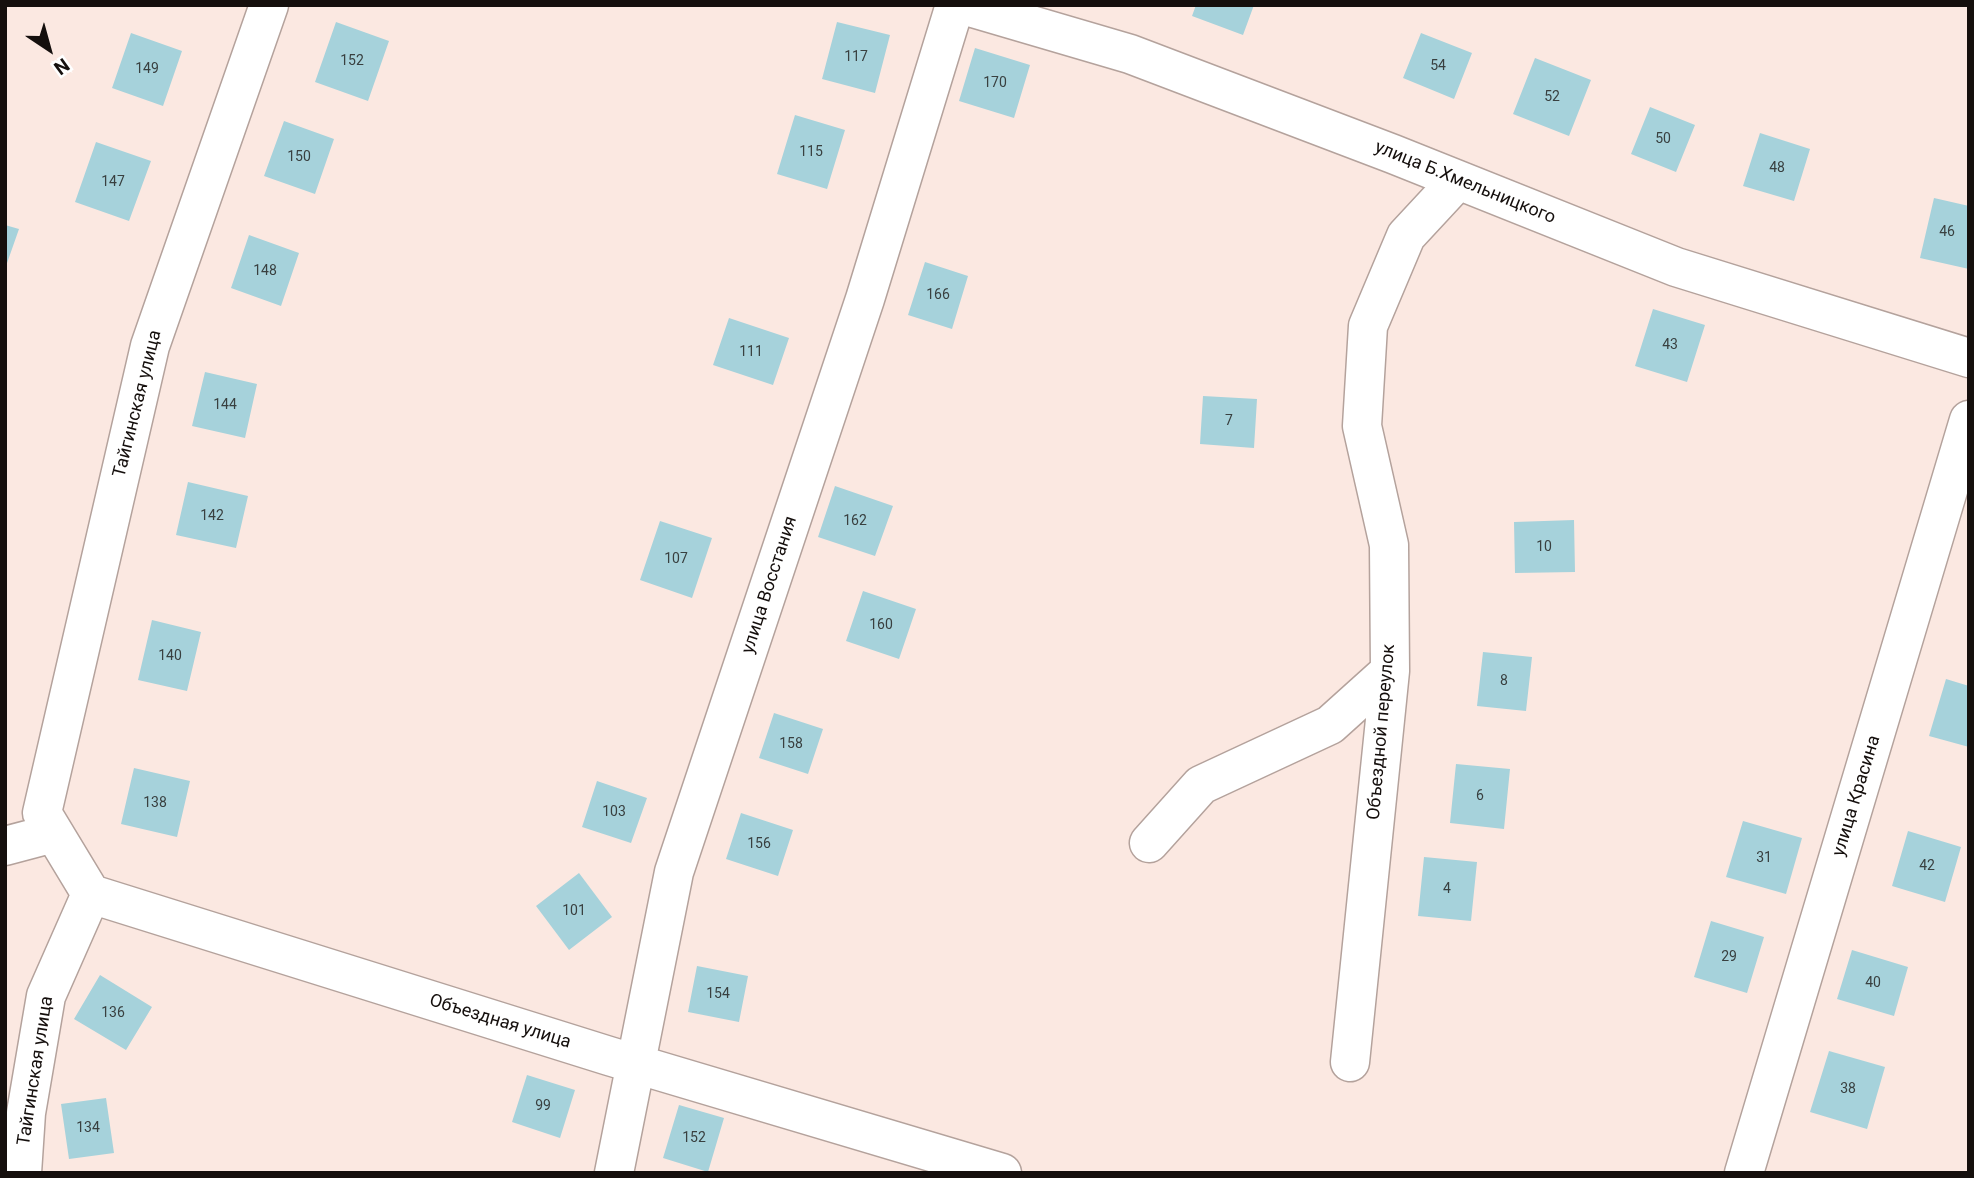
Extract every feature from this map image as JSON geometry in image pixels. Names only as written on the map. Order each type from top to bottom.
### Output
[{"type":"street","name":"Тайгинская улица","points":[[48,823],[150,346],[269,5]]},
{"type":"street","name":"улица Восстания","points":[[614,1173],[674,872],[865,299],[955,5]]},
{"type":"street","name":"улица Б.Хмельницкого","points":[[963,5],[1130,54],[1676,267],[1969,358]]},
{"type":"street","name":"Объездной переулок","points":[[1350,1062],[1390,671],[1389,545],[1362,426],[1368,326],[1406,236],[1458,180]]},
{"type":"street","name":"улица Красина","points":[[1745,1173],[1969,420]]},
{"type":"street","points":[[1149,843],[1201,785],[1330,725],[1390,671]]},
{"type":"street","points":[[5,846],[48,823],[90,894]]},
{"type":"street","name":"Тайгинская улица","points":[[22,1173],[26,1113],[46,996],[90,894]]},
{"type":"street","name":"Объездная улица","points":[[90,894],[635,1063],[1002,1173]]},
{"type":"building","points":[[1196,5],[1254,5],[1243,35],[1192,16]]},
{"type":"building","points":[[336,22],[389,41],[368,101],[315,82]]},
{"type":"building","points":[[837,22],[890,35],[875,93],[822,79]]},
{"type":"building","points":[[131,33],[182,51],[163,106],[112,88]]},
{"type":"building","points":[[1421,33],[1472,53],[1454,99],[1403,78]]},
{"type":"building","points":[[975,48],[1030,65],[1014,118],[959,101]]},
{"type":"building","points":[[1535,58],[1591,80],[1569,136],[1513,114]]},
{"type":"building","points":[[1650,107],[1695,125],[1676,172],[1631,154]]},
{"type":"building","points":[[795,115],[845,130],[827,189],[777,174]]},
{"type":"building","points":[[284,121],[334,139],[315,194],[264,176]]},
{"type":"building","points":[[1760,133],[1810,149],[1794,201],[1743,186]]},
{"type":"building","points":[[96,142],[151,161],[129,221],[75,202]]},
{"type":"building","points":[[1934,198],[1969,206],[1969,269],[1920,258]]},
{"type":"building","points":[[5,225],[19,229],[6,266],[5,266]]},
{"type":"building","points":[[249,235],[299,253],[281,306],[231,288]]},
{"type":"building","points":[[925,262],[968,276],[952,329],[908,315]]},
{"type":"building","points":[[1653,309],[1705,325],[1687,382],[1635,366]]},
{"type":"building","points":[[729,318],[789,338],[773,385],[713,365]]},
{"type":"building","points":[[205,372],[257,384],[245,438],[192,426]]},
{"type":"building","points":[[1203,396],[1257,399],[1254,448],[1200,444]]},
{"type":"building","points":[[188,482],[248,496],[236,548],[176,535]]},
{"type":"building","points":[[835,486],[893,506],[875,556],[818,537]]},
{"type":"building","points":[[1574,520],[1575,572],[1515,573],[1514,522]]},
{"type":"building","points":[[660,521],[712,538],[692,598],[640,580]]},
{"type":"building","points":[[863,591],[916,609],[899,659],[846,641]]},
{"type":"building","points":[[152,620],[201,632],[187,691],[138,680]]},
{"type":"building","points":[[1483,652],[1532,657],[1526,711],[1477,706]]},
{"type":"building","points":[[1946,679],[1969,686],[1969,747],[1929,736]]},
{"type":"building","points":[[774,713],[823,729],[808,774],[759,758]]},
{"type":"building","points":[[1456,764],[1510,769],[1504,829],[1450,823]]},
{"type":"building","points":[[134,768],[190,781],[177,837],[121,824]]},
{"type":"building","points":[[597,781],[647,798],[631,843],[582,827]]},
{"type":"building","points":[[741,813],[793,830],[778,876],[726,859]]},
{"type":"building","points":[[1743,821],[1802,838],[1786,894],[1726,877]]},
{"type":"building","points":[[1908,831],[1961,847],[1945,902],[1892,886]]},
{"type":"building","points":[[1424,857],[1477,862],[1471,921],[1418,916]]},
{"type":"building","points":[[579,873],[612,917],[569,950],[536,906]]},
{"type":"building","points":[[1711,921],[1764,937],[1747,993],[1694,977]]},
{"type":"building","points":[[1852,950],[1908,967],[1894,1016],[1837,999]]},
{"type":"building","points":[[697,966],[748,976],[739,1022],[688,1012]]},
{"type":"building","points":[[100,975],[152,1007],[126,1050],[74,1019]]},
{"type":"building","points":[[1829,1051],[1885,1067],[1867,1129],[1810,1112]]},
{"type":"building","points":[[527,1075],[575,1090],[560,1138],[512,1122]]},
{"type":"building","points":[[106,1098],[114,1153],[69,1159],[61,1104]]},
{"type":"building","points":[[679,1105],[724,1118],[708,1172],[663,1158]]}]
